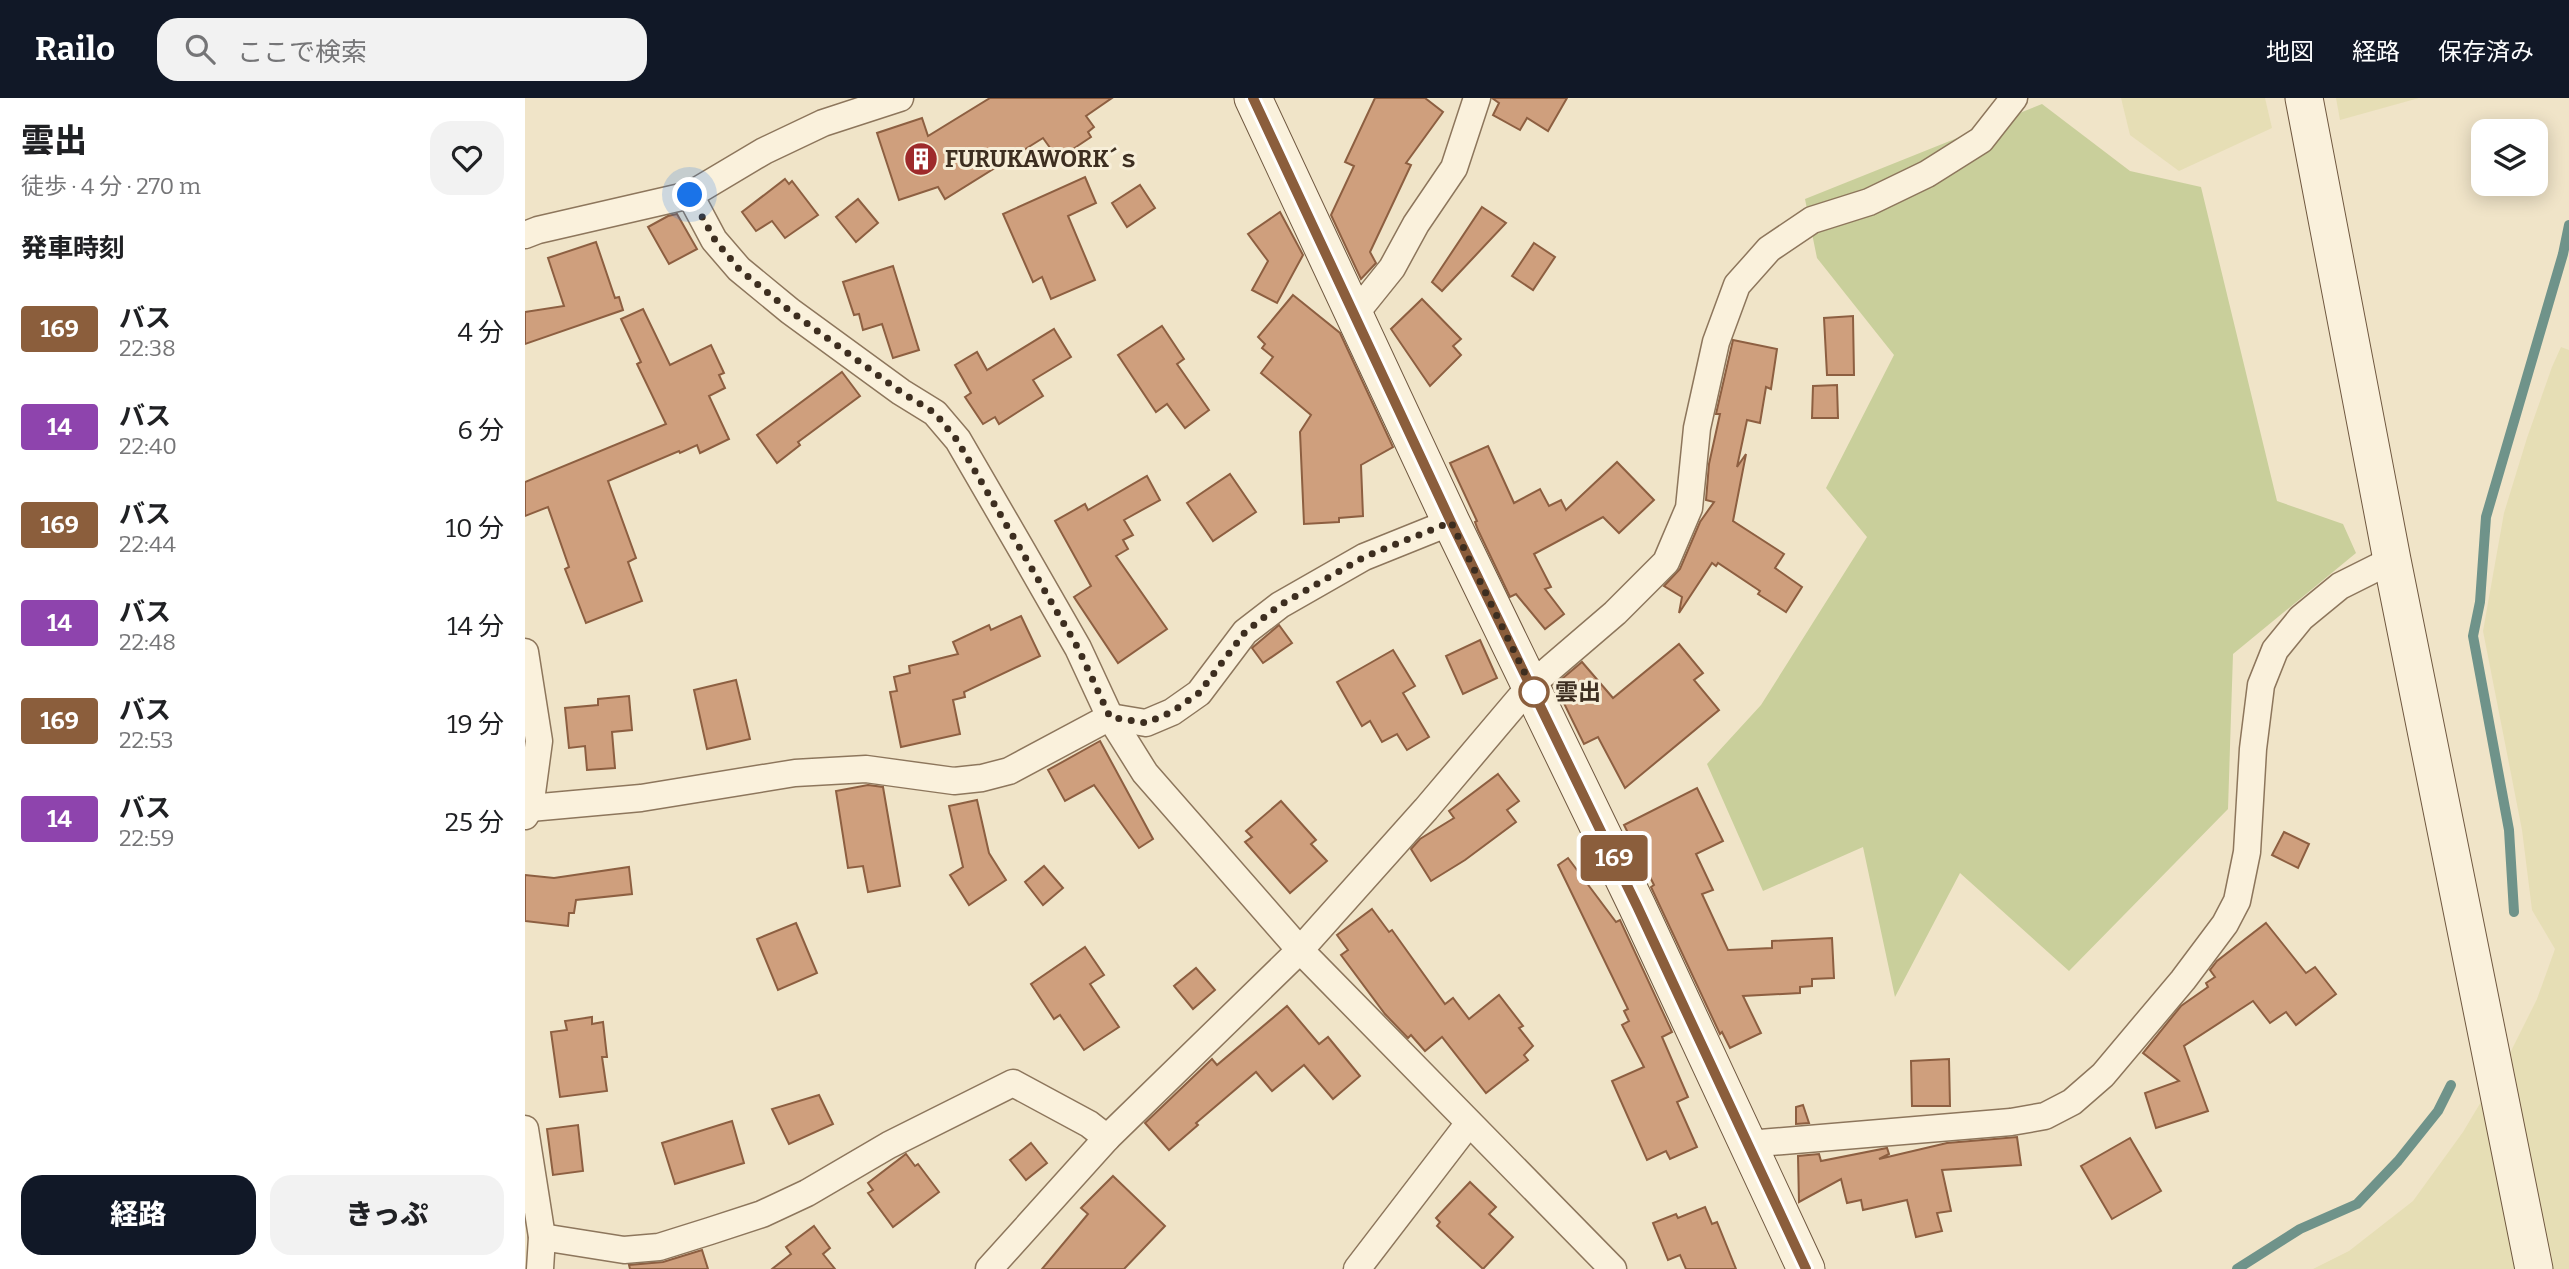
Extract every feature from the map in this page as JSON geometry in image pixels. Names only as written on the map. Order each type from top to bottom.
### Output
[{"type":"main road","points":[[1253,98],[1806,1269]]},
{"type":"main road","points":[[2304,98],[2392,560],[2534,1269]]},
{"type":"street","points":[[525,235],[690,195],[823,123],[870,103],[900,98]]},
{"type":"street","points":[[1355,314],[1392,268],[1416,224],[1454,168],[1477,98]]},
{"type":"street","points":[[989,1269],[1107,1138],[1300,950],[1426,809],[1531,685],[1615,613],[1666,562],[1689,508],[1700,416],[1716,342],[1737,285],[1769,249],[1812,220],[1869,202],[1927,174],[1981,140],[2014,98]]},
{"type":"street","points":[[690,195],[715,240],[739,269],[790,311],[901,392],[935,413],[957,440],[1078,648],[1110,717],[1145,773],[1300,950],[1613,1269]]},
{"type":"street","points":[[525,652],[539,741],[527,812],[641,798],[795,773],[866,769],[954,781],[982,778],[1009,771],[1110,717],[1146,723],[1172,712],[1199,693],[1245,632],[1280,605],[1364,557],[1451,522]]},
{"type":"street","points":[[1748,1144],[2011,1122],[2045,1116],[2072,1102],[2103,1075],[2183,980],[2225,924],[2237,901],[2247,852],[2253,749],[2261,685],[2275,650],[2301,618],[2340,586],[2392,560]]},
{"type":"street","points":[[542,1237],[624,1250],[659,1247],[723,1227],[762,1214],[807,1193],[889,1145],[1013,1083],[1089,1124],[1107,1138]]},
{"type":"street","points":[[1357,1269],[1469,1123]]},
{"type":"street","points":[[525,1129],[542,1237],[540,1269]]},
{"type":"shaded area","points":[[2121,98],[2265,98],[2272,128],[2179,171],[2130,135]]},
{"type":"shaded area","points":[[2336,98],[2419,98],[2340,120]]},
{"type":"shaded area","points":[[2561,347],[2569,350],[2569,1269],[2313,1269],[2349,1251],[2413,1201],[2463,1132],[2509,1055],[2537,999],[2555,949],[2532,910],[2522,830],[2483,631],[2504,513],[2527,438]]},
{"type":"green space","points":[[2042,104],[2130,171],[2201,187],[2277,501],[2343,524],[2356,553],[2233,654],[2228,809],[2069,971],[1960,873],[1895,997],[1863,847],[1763,891],[1707,764],[1761,705],[1867,537],[1826,488],[1894,355],[1817,258],[1805,199]]},
{"type":"building","points":[[990,98],[1112,98],[1086,116],[1094,127],[1088,132],[1091,137],[1058,159],[1043,138],[945,199],[938,187],[899,200],[877,133],[922,118],[928,136]]},
{"type":"building","points":[[1375,98],[1425,98],[1443,112],[1406,163],[1411,165],[1370,252],[1376,263],[1361,279],[1331,215],[1354,166],[1345,162]]},
{"type":"building","points":[[1492,98],[1567,98],[1548,131],[1527,118],[1520,130],[1493,115],[1499,103]]},
{"type":"building","points":[[1085,177],[1096,203],[1068,216],[1095,280],[1051,299],[1042,277],[1033,282],[1003,214]]},
{"type":"building","points":[[785,179],[789,184],[792,181],[818,215],[785,238],[772,221],[756,231],[742,212]]},
{"type":"building","points":[[1140,185],[1155,208],[1127,227],[1112,203]]},
{"type":"building","points":[[858,199],[878,223],[856,242],[836,217]]},
{"type":"building","points":[[1482,207],[1506,223],[1442,291],[1432,282]]},
{"type":"building","points":[[1280,212],[1303,255],[1277,303],[1252,290],[1268,261],[1248,234]]},
{"type":"building","points":[[677,214],[697,249],[669,264],[648,227]]},
{"type":"building","points":[[596,242],[615,298],[619,297],[623,310],[525,344],[525,312],[564,306],[548,258]]},
{"type":"building","points":[[1534,243],[1555,257],[1533,290],[1512,276]]},
{"type":"building","points":[[893,266],[919,350],[893,358],[882,324],[863,330],[859,314],[854,315],[843,282]]},
{"type":"building","points":[[1293,295],[1340,333],[1393,447],[1361,465],[1363,516],[1339,518],[1339,522],[1304,524],[1300,432],[1311,415],[1261,373],[1273,357],[1262,348],[1265,344],[1258,337]]},
{"type":"building","points":[[1422,299],[1461,339],[1453,346],[1461,355],[1430,386],[1391,329]]},
{"type":"building","points":[[643,309],[670,365],[711,345],[724,373],[719,375],[725,388],[709,396],[729,439],[700,453],[697,445],[680,453],[679,451],[608,481],[636,558],[628,562],[642,601],[586,623],[565,569],[569,567],[548,507],[525,516],[525,482],[666,424],[637,364],[641,362],[621,319]]},
{"type":"building","points":[[1853,316],[1854,375],[1827,375],[1824,318]]},
{"type":"building","points":[[1162,326],[1184,359],[1177,364],[1209,410],[1185,428],[1167,404],[1156,412],[1118,355]]},
{"type":"building","points":[[1054,329],[1071,357],[1033,380],[1043,396],[999,424],[995,417],[983,424],[965,397],[971,393],[955,365],[977,352],[987,370]]},
{"type":"building","points":[[1733,340],[1777,349],[1771,389],[1766,387],[1760,423],[1747,420],[1737,467],[1746,454],[1733,521],[1784,554],[1775,568],[1802,587],[1786,612],[1718,563],[1716,566],[1712,563],[1679,613],[1682,597],[1664,586],[1680,569],[1700,522],[1714,502],[1706,500],[1709,464],[1720,414],[1716,414]]},
{"type":"building","points":[[842,372],[860,396],[798,442],[800,445],[777,463],[757,435]]},
{"type":"building","points":[[1837,385],[1838,418],[1812,418],[1813,386]]},
{"type":"building","points":[[1488,446],[1514,503],[1540,489],[1549,506],[1561,500],[1566,510],[1617,462],[1654,500],[1619,533],[1603,517],[1534,554],[1551,587],[1545,589],[1564,614],[1545,629],[1516,594],[1510,597],[1450,463]]},
{"type":"building","points":[[1230,474],[1256,512],[1213,541],[1187,503]]},
{"type":"building","points":[[1147,476],[1160,500],[1124,520],[1133,535],[1123,540],[1128,549],[1116,556],[1167,629],[1118,663],[1074,597],[1091,586],[1055,521],[1085,504],[1088,510]]},
{"type":"building","points":[[1021,616],[1040,656],[964,692],[965,697],[953,700],[960,734],[901,747],[890,692],[897,691],[894,677],[910,673],[909,666],[958,654],[953,642],[989,625],[991,630]]},
{"type":"building","points":[[1279,625],[1292,643],[1263,663],[1252,648]]},
{"type":"building","points":[[1480,640],[1497,678],[1463,694],[1446,656]]},
{"type":"building","points":[[1679,644],[1703,673],[1694,680],[1719,710],[1625,788],[1598,737],[1584,744],[1556,687],[1559,685],[1557,683],[1582,662],[1613,698]]},
{"type":"building","points":[[1393,650],[1415,686],[1403,693],[1429,737],[1407,750],[1397,734],[1382,742],[1370,721],[1362,726],[1337,682]]},
{"type":"building","points":[[736,680],[750,739],[707,749],[694,690]]},
{"type":"building","points":[[629,696],[632,730],[612,732],[615,768],[587,770],[585,746],[569,748],[565,708],[598,705],[598,699]]},
{"type":"building","points":[[1100,741],[1153,839],[1139,848],[1094,785],[1065,801],[1048,770]]},
{"type":"building","points":[[1498,774],[1519,801],[1507,810],[1516,822],[1465,860],[1431,881],[1411,849],[1420,839],[1454,818],[1449,811]]},
{"type":"building","points":[[868,785],[883,787],[900,886],[868,892],[863,866],[848,868],[836,791]]},
{"type":"building","points":[[1697,788],[1723,841],[1696,854],[1713,890],[1702,894],[1728,950],[1772,948],[1772,941],[1832,938],[1834,978],[1812,979],[1812,986],[1800,987],[1800,993],[1743,996],[1761,1033],[1730,1048],[1722,1032],[1720,1034],[1651,887],[1654,885],[1624,825]]},
{"type":"building","points":[[977,800],[989,853],[1006,880],[969,905],[950,875],[963,867],[949,806]]},
{"type":"building","points":[[1281,801],[1316,840],[1311,844],[1327,861],[1290,893],[1245,842],[1252,837],[1246,831]]},
{"type":"building","points":[[2284,832],[2309,844],[2298,868],[2272,855]]},
{"type":"building","points":[[1568,858],[1616,922],[1620,920],[1672,1032],[1662,1037],[1688,1097],[1677,1102],[1697,1147],[1670,1159],[1666,1151],[1647,1160],[1612,1081],[1644,1067],[1622,1025],[1629,1021],[1624,1011],[1628,1009],[1558,865]]},
{"type":"building","points":[[1044,866],[1063,888],[1043,905],[1025,882]]},
{"type":"building","points":[[629,867],[632,894],[576,900],[574,913],[569,913],[568,926],[525,921],[525,875],[554,878]]},
{"type":"building","points":[[1372,909],[1389,932],[1392,930],[1445,1004],[1453,998],[1469,1019],[1499,995],[1523,1026],[1519,1028],[1533,1046],[1524,1055],[1528,1060],[1486,1093],[1442,1037],[1425,1051],[1411,1035],[1408,1038],[1385,1014],[1341,955],[1348,950],[1337,935]]},
{"type":"building","points":[[796,923],[817,973],[778,990],[757,939]]},
{"type":"building","points":[[2266,923],[2306,973],[2315,967],[2336,994],[2296,1025],[2286,1012],[2270,1023],[2253,1001],[2184,1046],[2208,1111],[2156,1128],[2145,1093],[2179,1081],[2143,1053],[2181,1006],[2208,987],[2206,983],[2215,977],[2210,970],[2217,961]]},
{"type":"building","points":[[1085,947],[1104,975],[1090,984],[1119,1027],[1084,1050],[1060,1015],[1054,1019],[1031,984]]},
{"type":"building","points":[[1196,968],[1215,990],[1193,1009],[1174,986]]},
{"type":"building","points":[[1287,1006],[1319,1044],[1328,1037],[1360,1076],[1333,1099],[1304,1065],[1272,1091],[1256,1072],[1169,1150],[1145,1123],[1212,1059],[1217,1065]]},
{"type":"building","points":[[592,1017],[592,1024],[603,1022],[607,1057],[602,1057],[607,1091],[560,1097],[551,1032],[567,1030],[565,1021]]},
{"type":"building","points":[[1949,1059],[1950,1106],[1912,1106],[1911,1061]]},
{"type":"building","points":[[819,1095],[833,1124],[789,1144],[772,1109]]},
{"type":"building","points":[[1803,1105],[1809,1123],[1796,1124],[1796,1107]]},
{"type":"building","points":[[732,1121],[744,1163],[675,1184],[662,1143]]},
{"type":"building","points":[[578,1125],[583,1171],[553,1175],[547,1129]]},
{"type":"building","points":[[2017,1137],[2021,1165],[1942,1170],[1951,1211],[1937,1213],[1942,1231],[1916,1237],[1907,1200],[1863,1210],[1861,1200],[1847,1203],[1841,1179],[1799,1202],[1798,1156],[1819,1154],[1821,1161],[1887,1148],[1889,1154],[1879,1159],[1947,1143]]},
{"type":"building","points":[[2130,1138],[2161,1191],[2112,1219],[2081,1166]]},
{"type":"building","points":[[1031,1143],[1047,1163],[1026,1180],[1010,1160]]},
{"type":"building","points":[[906,1154],[915,1166],[918,1164],[939,1192],[893,1227],[868,1193],[873,1190],[868,1183]]},
{"type":"building","points":[[1113,1176],[1165,1226],[1124,1269],[1042,1269],[1088,1214],[1081,1208]]},
{"type":"building","points":[[1470,1182],[1496,1207],[1489,1214],[1513,1237],[1483,1269],[1437,1226],[1440,1222],[1436,1218]]},
{"type":"building","points":[[1705,1207],[1712,1224],[1717,1222],[1736,1269],[1686,1269],[1680,1255],[1668,1260],[1653,1223],[1676,1214],[1678,1218]]},
{"type":"building","points":[[814,1226],[830,1248],[823,1254],[835,1269],[772,1269],[791,1254],[786,1247]]},
{"type":"building","points":[[702,1250],[708,1269],[630,1269],[629,1265],[663,1262]]},
{"type":"waterway","points":[[2514,912],[2509,830],[2473,636],[2480,602],[2486,517],[2563,254],[2569,225]]},
{"type":"waterway","points":[[2237,1269],[2300,1229],[2357,1204],[2398,1161],[2438,1111],[2451,1085]]},
{"type":"bus line","name":"169","points":[[1253,98],[1451,522],[1637,906],[1806,1269]]},
{"type":"place","name":"FURUKAWORK´ｓ","points":[[921,159]]},
{"type":"place","name":"雲出","points":[[1534,692]]},
{"type":"route","points":[[690,195],[715,240],[739,269],[790,311],[901,392],[935,413],[957,440],[1078,648],[1110,717],[1146,723],[1172,712],[1199,693],[1245,632],[1280,605],[1364,557],[1451,522],[1534,692]]}]
